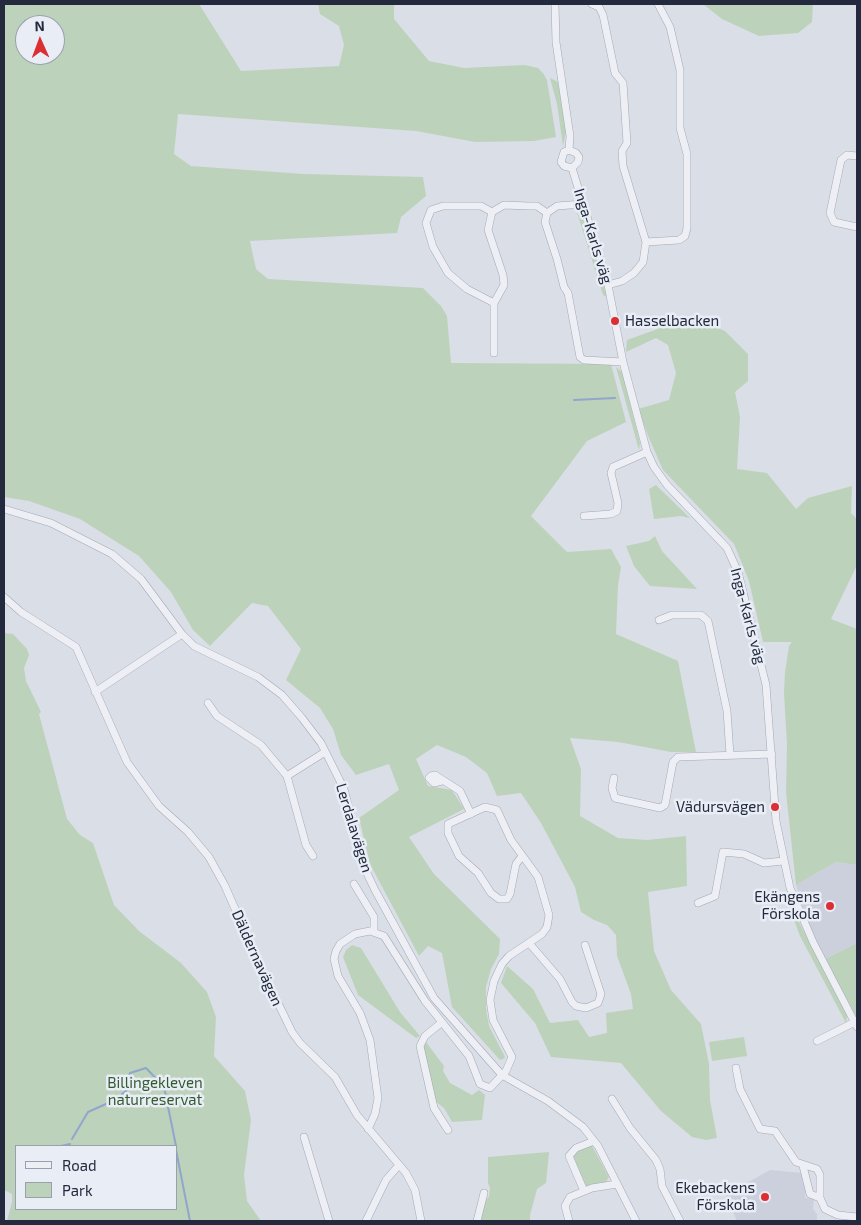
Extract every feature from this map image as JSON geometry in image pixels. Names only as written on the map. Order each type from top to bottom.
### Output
[{"type":"street","points":[[555,4],[556,42],[570,136],[569,150]]},
{"type":"street","points":[[646,242],[679,240],[685,236],[687,228],[687,154],[680,128],[680,70],[670,26],[658,4]]},
{"type":"street","points":[[597,5],[606,25],[615,73],[622,83],[627,143],[622,151],[626,180],[646,242],[643,262],[634,273],[622,281],[608,285]]},
{"type":"street","points":[[569,150],[576,153],[578,157],[578,162],[572,168],[564,166],[561,162],[564,152],[569,150]]},
{"type":"street","points":[[857,156],[847,155],[841,160],[830,213],[834,222],[857,227]]},
{"type":"street","name":"Inga-Karls väg","points":[[572,168],[608,285],[623,362],[647,452],[654,467],[667,485],[718,537],[732,558],[738,572],[764,677],[775,807],[783,861],[800,916],[856,1025]]},
{"type":"street","points":[[582,204],[556,206],[548,213],[545,220],[558,259],[564,288],[568,292],[580,357],[584,360],[623,362]]},
{"type":"street","points":[[492,212],[481,206],[443,206],[431,210],[427,216],[427,230],[433,246],[448,273],[467,289],[494,303]]},
{"type":"street","points":[[492,212],[504,206],[537,206],[548,213]]},
{"type":"street","points":[[492,212],[488,230],[504,275],[504,285],[494,303],[494,353]]},
{"type":"street","points":[[584,516],[612,514],[617,511],[618,503],[611,473],[613,467],[647,452]]},
{"type":"street","name":"Lerdalavägen","points":[[4,508],[51,523],[112,554],[141,579],[182,634],[194,646],[213,657],[241,667],[282,695],[302,718],[326,752],[344,789],[364,867],[434,998],[502,1075],[570,1115],[594,1140],[636,1221]]},
{"type":"street","name":"Däldernavägen","points":[[4,597],[21,612],[76,647],[117,743],[137,778],[159,806],[197,842],[217,869],[292,1032],[300,1043],[335,1078],[357,1115],[411,1181],[422,1221]]},
{"type":"street","points":[[658,620],[672,615],[701,615],[708,621],[727,711],[730,755]]},
{"type":"street","points":[[95,692],[182,634]]},
{"type":"street","points":[[208,703],[217,716],[261,745],[287,776],[306,846],[313,856]]},
{"type":"street","points":[[287,776],[326,752]]},
{"type":"street","points":[[614,778],[612,788],[615,798],[660,808],[665,805],[667,800],[674,759],[681,757],[772,754]]},
{"type":"street","points":[[442,781],[460,792],[471,814]]},
{"type":"street","points":[[368,1129],[377,1109],[378,1098],[368,1035],[338,976],[334,959],[340,944],[347,938],[364,932],[374,932],[384,936],[425,1001],[469,1056],[480,1084],[490,1088],[502,1075],[512,1057],[493,1020],[491,991],[502,964],[519,948],[542,934],[549,915],[538,877],[511,840],[497,810],[485,807],[448,824],[448,833],[463,861],[478,873],[498,900],[507,899],[510,894],[516,864],[522,856]]},
{"type":"street","points":[[698,903],[715,896],[723,852],[744,854],[764,863],[783,861]]},
{"type":"street","points":[[354,884],[374,917],[374,932]]},
{"type":"street","points":[[529,943],[560,979],[572,1002],[576,1006],[586,1008],[598,1003],[601,994],[585,945]]},
{"type":"street","points":[[441,1023],[425,1036],[420,1046],[434,1108],[448,1130]]},
{"type":"street","points":[[817,1041],[856,1025]]},
{"type":"street","points":[[736,1068],[740,1089],[760,1129],[775,1131],[796,1162],[803,1166],[813,1166],[820,1175],[820,1198]]},
{"type":"street","points":[[612,1098],[630,1128],[656,1160],[660,1169],[662,1186],[680,1221]]},
{"type":"street","points":[[304,1137],[328,1221]]},
{"type":"street","points":[[584,1191],[568,1156],[576,1148],[594,1140]]},
{"type":"street","points":[[366,1221],[386,1180],[399,1165]]},
{"type":"street","points":[[803,1166],[810,1194],[820,1198],[830,1212],[857,1217]]},
{"type":"street","points":[[570,1221],[566,1206],[567,1201],[575,1194],[617,1184]]},
{"type":"street","points":[[477,1221],[484,1193]]},
{"type":"shaded area","name":"Ekängens Förskola","points":[[836,862],[857,865],[857,943],[825,959],[809,927],[796,885]]},
{"type":"shaded area","name":"Ekebackens Förskola","points":[[770,1170],[802,1173],[806,1180],[805,1198],[814,1199],[813,1209],[817,1214],[817,1221],[737,1221],[725,1195]]},
{"type":"green space","points":[[4,4],[199,4],[241,71],[339,66],[344,45],[339,26],[320,14],[318,4],[394,4],[394,19],[429,61],[464,68],[525,65],[538,68],[547,80],[556,137],[534,141],[475,142],[416,131],[178,114],[174,154],[191,166],[304,174],[423,177],[426,196],[401,217],[397,233],[250,241],[256,269],[268,279],[423,288],[441,306],[447,316],[451,363],[611,364],[626,422],[587,441],[531,516],[567,552],[611,549],[621,567],[618,585],[616,634],[678,661],[696,752],[671,752],[618,742],[570,738],[581,769],[580,816],[618,838],[647,840],[686,836],[687,886],[648,892],[654,951],[671,990],[701,1024],[709,1064],[710,1100],[717,1138],[706,1140],[692,1137],[661,1111],[621,1063],[551,1057],[535,1023],[501,983],[507,966],[533,989],[550,1023],[578,1020],[589,1037],[607,1033],[606,1013],[633,1009],[631,994],[617,956],[616,935],[607,925],[581,912],[575,887],[541,823],[521,793],[497,796],[487,773],[466,757],[437,745],[416,759],[428,786],[452,790],[464,809],[409,837],[434,874],[500,939],[499,954],[491,969],[486,987],[486,1009],[489,1026],[505,1058],[500,1060],[452,1007],[442,953],[428,946],[419,956],[370,864],[359,818],[399,790],[389,764],[356,775],[341,755],[333,729],[320,708],[286,680],[301,649],[268,606],[252,603],[210,646],[193,630],[171,592],[139,556],[80,519],[29,501],[4,497]]},
{"type":"green space","points":[[703,4],[813,4],[812,22],[798,33],[759,36],[722,19]]},
{"type":"green space","points":[[550,78],[558,82],[566,132],[563,146],[557,104]]},
{"type":"green space","points":[[576,209],[582,215],[607,297],[603,295]]},
{"type":"green space","points":[[691,317],[725,331],[748,354],[748,381],[735,392],[740,417],[737,469],[767,473],[796,509],[808,498],[852,486],[851,513],[857,519],[857,565],[831,619],[857,629],[857,865],[836,862],[796,885],[786,792],[787,744],[784,693],[789,646],[792,642],[763,642],[749,581],[734,544],[663,470],[649,438],[638,409],[669,400],[676,373],[668,345],[656,338],[626,352],[627,340]]},
{"type":"green space","points":[[616,367],[622,372],[640,443],[639,450]]},
{"type":"green space","points":[[656,485],[690,518],[681,516],[654,519],[649,489]]},
{"type":"green space","points":[[655,536],[662,551],[697,589],[650,586],[634,566],[626,546],[649,541]]},
{"type":"green space","name":"Billingekleven naturreservat","points":[[4,633],[13,634],[27,649],[29,655],[24,668],[26,681],[41,712],[39,714],[67,819],[80,835],[93,843],[114,905],[139,931],[181,963],[207,992],[216,1017],[214,1056],[245,1091],[251,1120],[244,1175],[247,1201],[261,1221],[7,1221],[12,1194],[4,1190]]},
{"type":"green space","points":[[797,918],[847,1016],[846,1023],[800,936],[794,920]]},
{"type":"green space","points":[[857,943],[857,1018],[825,959]]},
{"type":"green space","points":[[352,945],[361,948],[400,1012],[420,1036],[416,1038],[358,995],[343,957],[346,950]]},
{"type":"green space","points":[[744,1037],[747,1056],[712,1061],[709,1042]]},
{"type":"green space","points":[[426,1042],[444,1066],[443,1071],[450,1083],[472,1095],[479,1090],[485,1095],[482,1120],[452,1122],[444,1108],[435,1101],[423,1048]]},
{"type":"green space","points":[[591,1144],[609,1177],[605,1183],[585,1187],[572,1154]]},
{"type":"green space","points":[[549,1152],[546,1183],[537,1189],[530,1221],[481,1221],[484,1204],[489,1196],[490,1188],[488,1183],[488,1157]]},
{"type":"waterway","points":[[574,400],[615,398]]},
{"type":"waterway","points":[[72,1139],[88,1112],[115,1100],[127,1090],[130,1073],[146,1068],[164,1087],[176,1145]]},
{"type":"waterway","points":[[66,1145],[70,1144]]},
{"type":"waterway","points":[[178,1160],[190,1221]]},
{"type":"place","name":"Hasselbacken","points":[[615,321]]},
{"type":"place","name":"Vädursvägen","points":[[775,807]]},
{"type":"place","name":"Ekängens Förskola","points":[[830,906]]},
{"type":"place","name":"Ekebackens Förskola","points":[[765,1197]]}]
